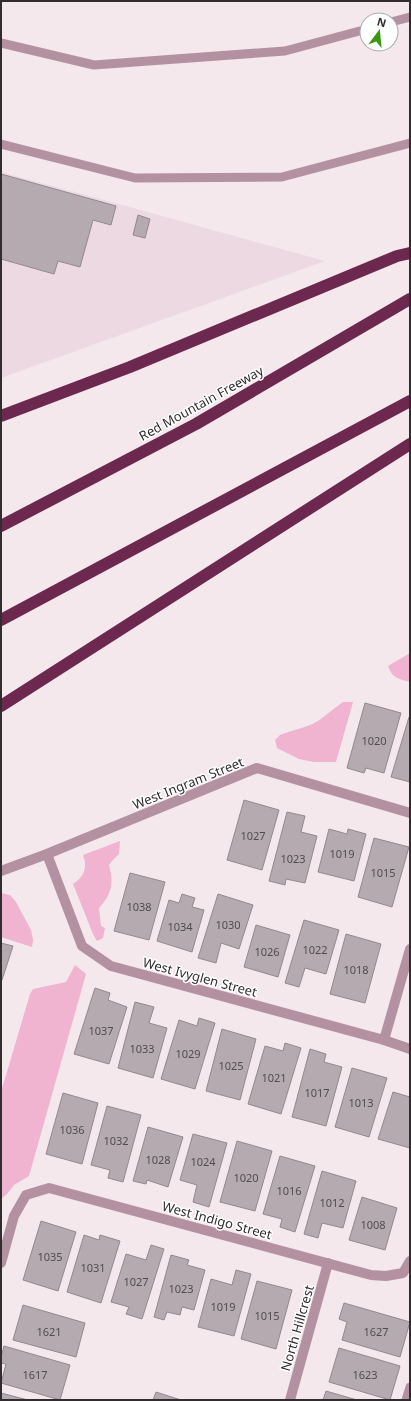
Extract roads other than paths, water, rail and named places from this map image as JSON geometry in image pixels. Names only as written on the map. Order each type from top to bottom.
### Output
[{"type":"highway","points":[[1,416],[130,367],[397,256],[410,253]]},
{"type":"highway","name":"Red Mountain Freeway","points":[[1,526],[196,424],[410,298]]},
{"type":"highway","points":[[1,620],[410,401]]},
{"type":"highway","points":[[1,706],[410,444]]},
{"type":"street","name":"West Ingram Street","points":[[1,871],[47,854],[257,768],[410,813]]},
{"type":"street","name":"West Ivyglen Street","points":[[47,854],[82,946],[111,966],[384,1040],[410,1049]]},
{"type":"street","points":[[384,1040],[410,949]]},
{"type":"street","name":"West Indigo Street","points":[[1,1263],[14,1216],[26,1195],[49,1188],[371,1275],[386,1276],[402,1273],[410,1261]]},
{"type":"street","name":"North Hillcrest","points":[[290,1400],[328,1263]]},
{"type":"lane","points":[[399,20],[410,17]]},
{"type":"lane","points":[[1,43],[94,65],[285,51],[359,31]]},
{"type":"lane","points":[[1,144],[135,178],[150,178],[282,177],[410,143]]},
{"type":"lane","points":[[406,1400],[410,1387]]}]
